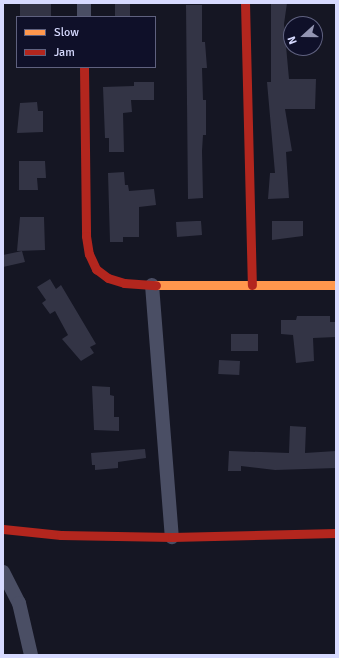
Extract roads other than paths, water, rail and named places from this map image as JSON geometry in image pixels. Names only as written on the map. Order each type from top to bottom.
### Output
[{"type":"street","points":[[84,3],[84,16]]},
{"type":"street","points":[[245,3],[252,286]]},
{"type":"street","points":[[84,68],[89,254],[96,269],[108,278],[152,285],[336,285]]},
{"type":"street","points":[[152,285],[172,537]]},
{"type":"street","points":[[3,529],[61,535],[172,537],[336,533]]},
{"type":"street","points":[[3,572],[19,603],[31,655]]}]
